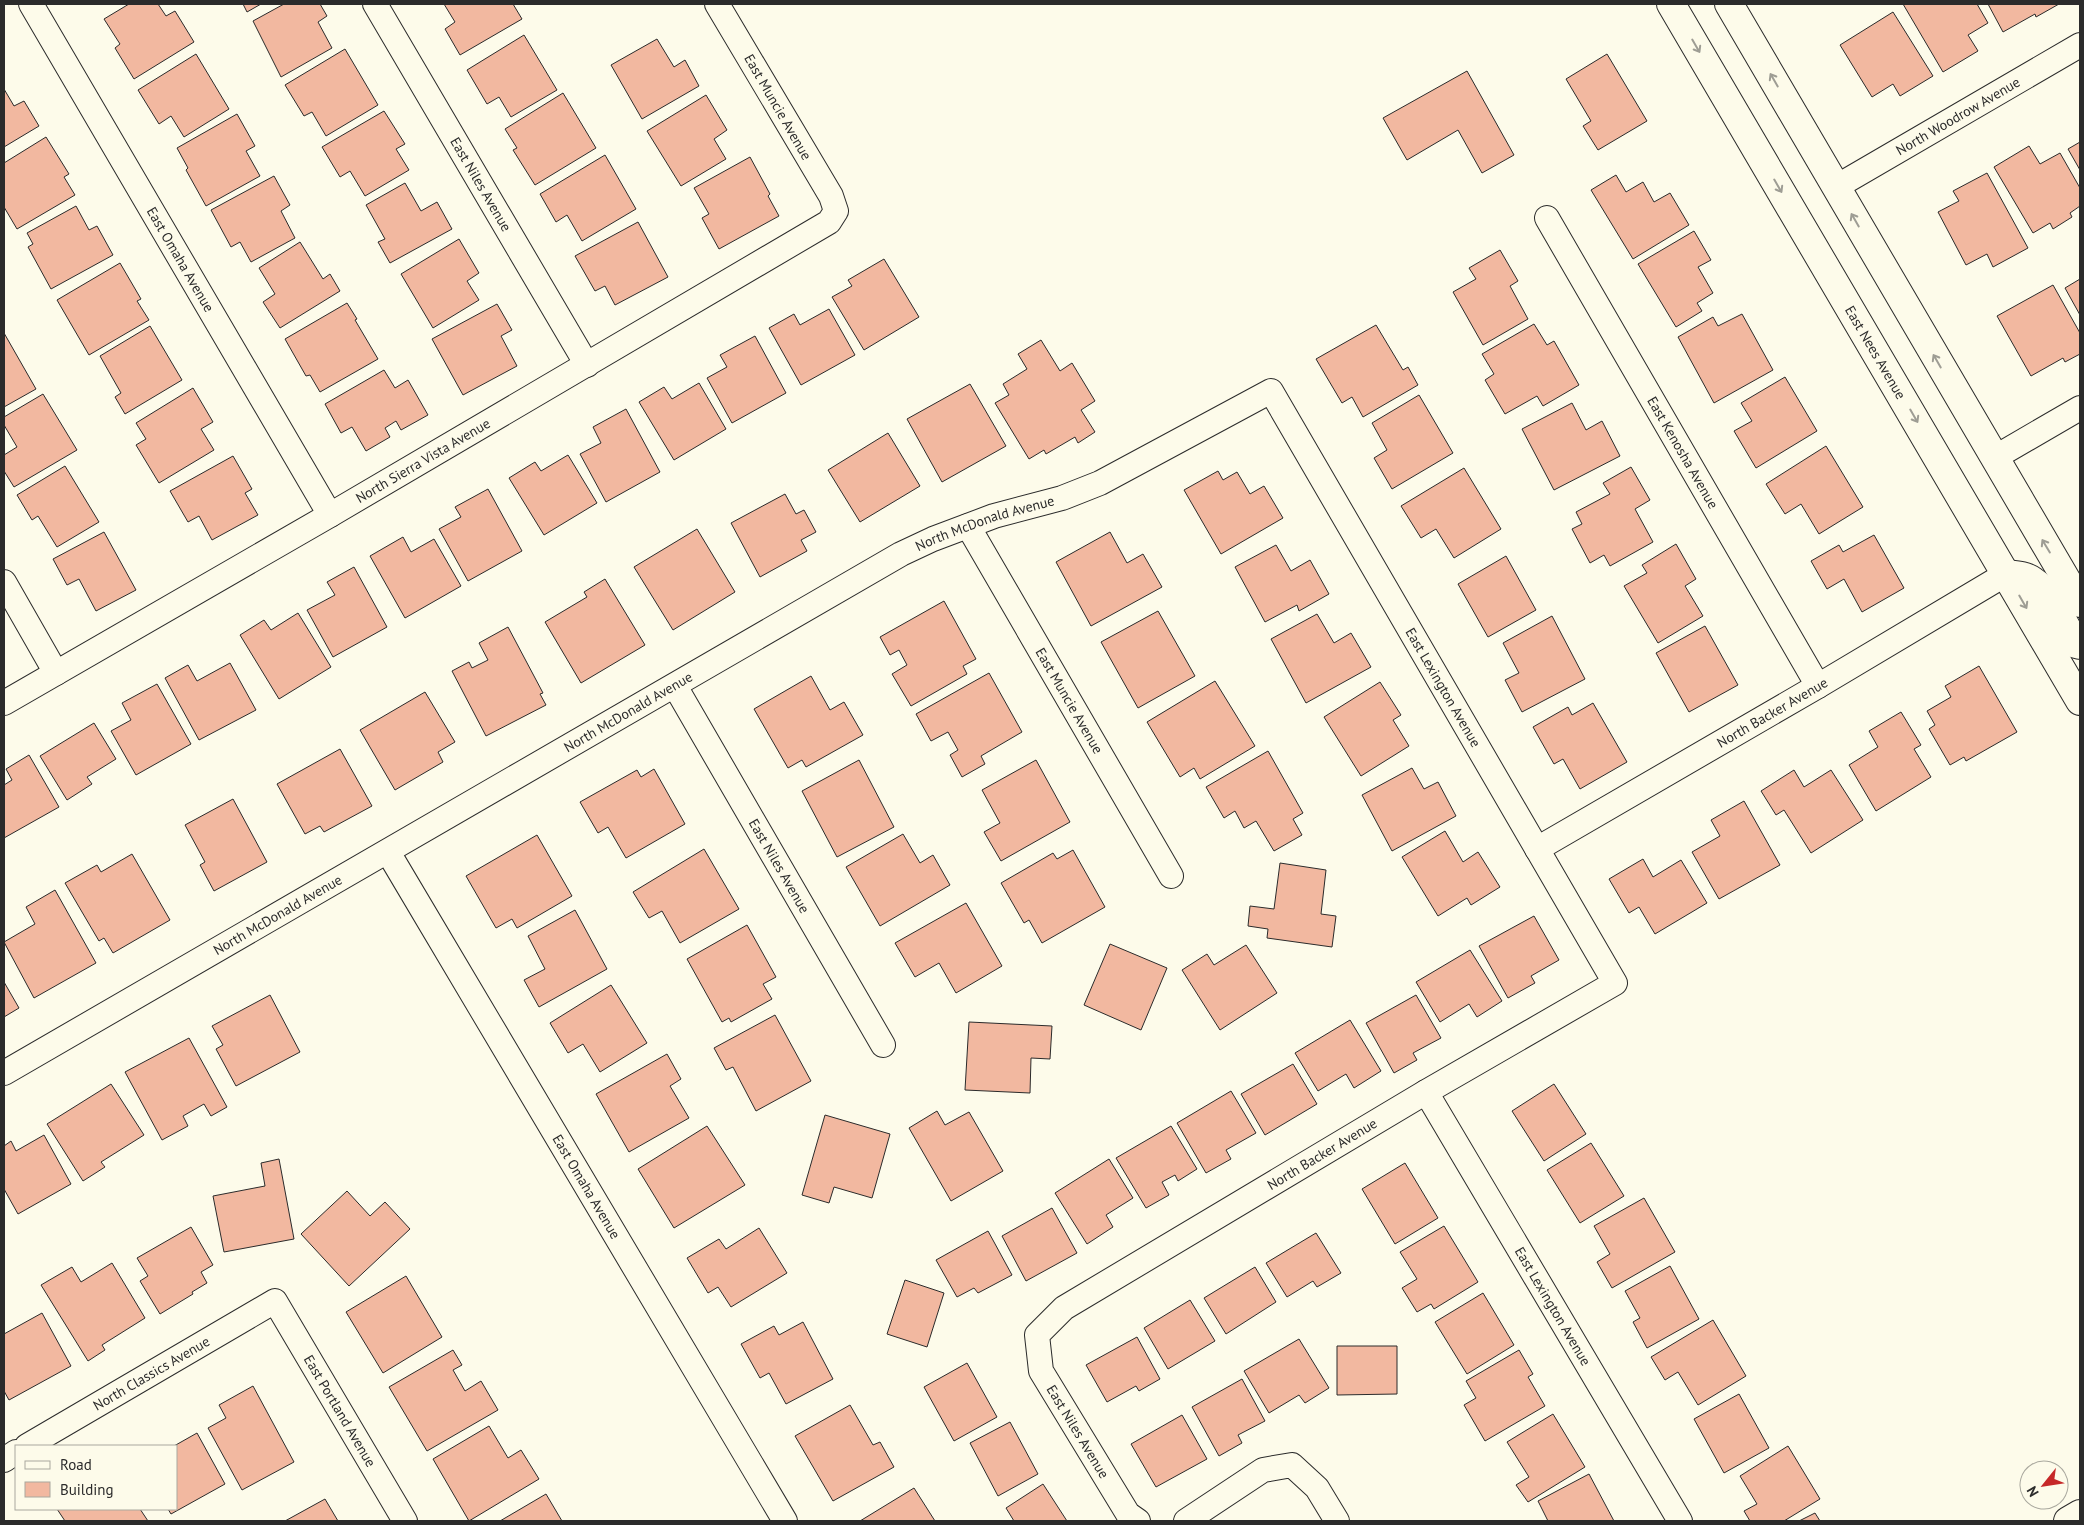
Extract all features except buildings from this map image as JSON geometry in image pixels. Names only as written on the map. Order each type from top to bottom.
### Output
[{"type":"main road","name":"East Nees Avenue","points":[[1671,4],[2080,701]]},
{"type":"main road","points":[[1729,4],[2080,603]]},
{"type":"main road","points":[[2006,574],[2022,576],[2034,581],[2044,591],[2076,644],[2080,645]]},
{"type":"main road","points":[[2068,1521],[2080,1514]]},
{"type":"street","name":"East Omaha Avenue","points":[[31,4],[330,515]]},
{"type":"street","name":"East Niles Avenue","points":[[375,4],[587,365]]},
{"type":"street","name":"East Muncie Avenue","points":[[718,4],[831,196],[836,212]]},
{"type":"street","name":"North Woodrow Avenue","points":[[1836,187],[2080,45]]},
{"type":"street","name":"North Sierra Vista Avenue","points":[[4,703],[587,365],[829,222],[836,212]]},
{"type":"street","name":"East Kenosha Avenue","points":[[1547,218],[1818,686]]},
{"type":"street","name":"North McDonald Avenue","points":[[4,1073],[901,554],[933,539],[994,516],[1062,498],[1100,483],[1271,391]]},
{"type":"street","name":"East Lexington Avenue","points":[[1271,391],[1615,983]]},
{"type":"street","points":[[1994,458],[2080,408]]},
{"type":"street","name":"East Muncie Avenue","points":[[968,526],[1171,876]]},
{"type":"street","name":"North Backer Avenue","points":[[1537,849],[1818,686],[2006,574]]},
{"type":"street","points":[[4,582],[56,673]]},
{"type":"street","name":"East Niles Avenue","points":[[674,686],[883,1045]]},
{"type":"street","name":"East Omaha Avenue","points":[[388,852],[785,1521]]},
{"type":"street","name":"North Backer Avenue","points":[[1037,1335],[1064,1308],[1426,1092],[1615,983]]},
{"type":"street","name":"East Lexington Avenue","points":[[1426,1092],[1680,1521]]},
{"type":"street","name":"North Classics Avenue","points":[[29,1445],[275,1301]]},
{"type":"street","name":"East Portland Avenue","points":[[275,1301],[405,1521]]},
{"type":"street","name":"East Niles Avenue","points":[[1037,1335],[1041,1371],[1128,1514],[1138,1521]]},
{"type":"street","points":[[4,1460],[15,1453]]},
{"type":"street","points":[[1186,1521],[1264,1470],[1292,1465],[1317,1488],[1337,1521]]}]
